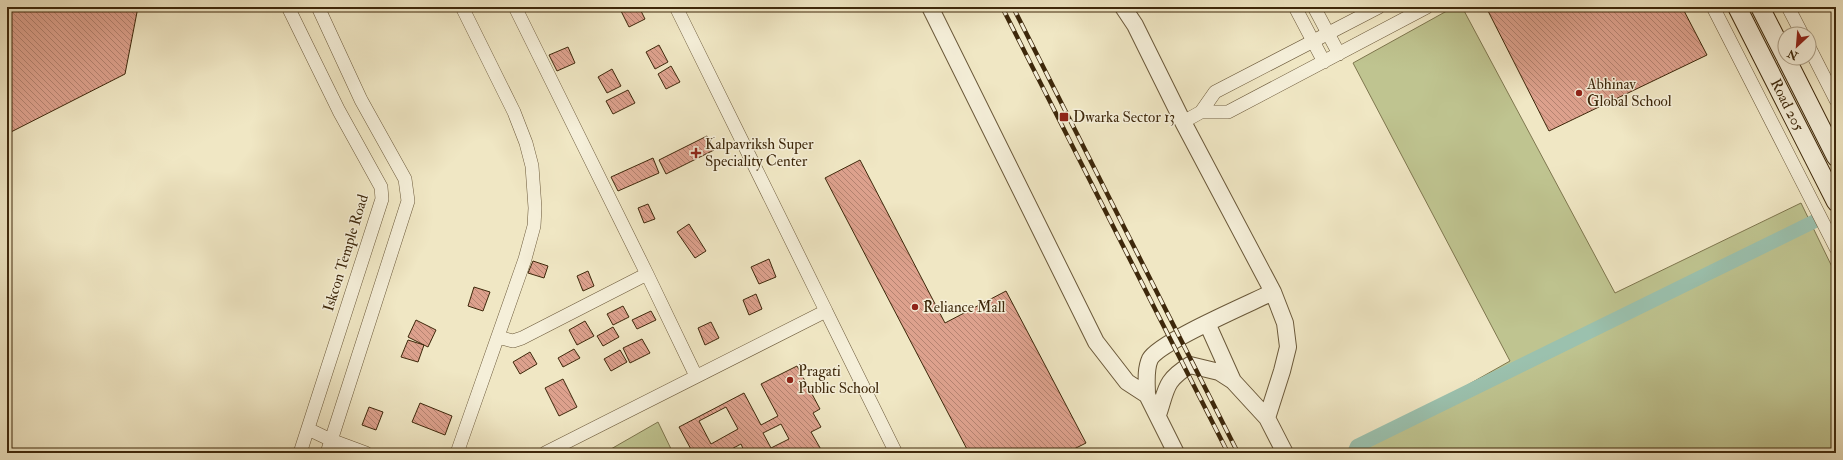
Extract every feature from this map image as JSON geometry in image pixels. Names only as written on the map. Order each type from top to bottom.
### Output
[{"type":"main road","name":"Road 205","points":[[1738,7],[1836,202]]},
{"type":"main road","name":"Road 205","points":[[1760,7],[1777,40]]},
{"type":"main road","name":"Road 205","points":[[1790,66],[1836,157]]},
{"type":"street","name":"Iskcon Temple Road","points":[[288,7],[339,111],[381,187],[382,199],[300,453]]},
{"type":"street","points":[[318,7],[361,100],[405,179],[408,201],[327,453]]},
{"type":"street","points":[[457,453],[498,337],[532,233],[535,208],[532,166],[521,128],[462,7]]},
{"type":"street","points":[[515,7],[696,376]]},
{"type":"street","points":[[676,7],[896,453]]},
{"type":"street","points":[[930,7],[1096,342],[1126,382],[1147,395]]},
{"type":"street","points":[[1124,7],[1135,25],[1183,122],[1273,292],[1285,323],[1288,347],[1267,418]]},
{"type":"street","points":[[1295,7],[1324,62]]},
{"type":"street","points":[[1314,7],[1339,54]]},
{"type":"street","points":[[1183,122],[1201,112],[1215,92],[1379,7]]},
{"type":"street","points":[[1201,112],[1228,112],[1427,7]]},
{"type":"street","points":[[1713,7],[1836,248]]},
{"type":"street","points":[[1790,8],[1798,26]]},
{"type":"street","points":[[1817,63],[1836,100]]},
{"type":"street","points":[[498,337],[513,341],[522,338],[647,274]]},
{"type":"street","points":[[1176,453],[1147,395],[1147,368],[1150,358],[1157,351],[1207,324],[1273,292]]},
{"type":"street","points":[[545,453],[826,311]]},
{"type":"street","points":[[1207,324],[1234,381],[1267,418],[1285,453]]},
{"type":"street","points":[[1158,415],[1165,389],[1170,380],[1177,373],[1190,365],[1219,372],[1234,381]]},
{"type":"street","points":[[308,429],[331,440],[366,453]]},
{"type":"green space","points":[[1454,7],[1462,7],[1615,293],[1801,203],[1836,275],[1836,453],[1347,453],[1510,361],[1353,63]]},
{"type":"green space","points":[[658,422],[673,453],[604,453]]},
{"type":"building","points":[[7,7],[138,7],[125,74],[7,134]]},
{"type":"building","points":[[629,7],[639,7],[645,19],[629,27],[621,11]]},
{"type":"building","name":"Abhinav Global School","points":[[1486,7],[1682,7],[1707,55],[1549,131]]},
{"type":"building","points":[[659,45],[668,62],[655,69],[646,52]]},
{"type":"building","points":[[568,47],[575,63],[557,71],[549,55]]},
{"type":"building","points":[[671,66],[680,82],[666,89],[658,74]]},
{"type":"building","points":[[612,69],[621,86],[607,93],[598,77]]},
{"type":"building","points":[[628,90],[635,103],[613,114],[606,101]]},
{"type":"building","points":[[707,136],[714,150],[666,174],[659,160]]},
{"type":"building","points":[[653,158],[659,173],[618,191],[611,177]]},
{"type":"building","name":"Reliance Mall","points":[[860,160],[945,323],[1006,291],[1086,443],[1066,453],[969,453],[825,178]]},
{"type":"building","points":[[648,204],[655,219],[644,223],[638,208]]},
{"type":"building","points":[[689,224],[706,251],[695,258],[677,232]]},
{"type":"building","points":[[769,259],[776,277],[759,284],[751,267]]},
{"type":"building","points":[[533,261],[548,266],[544,278],[528,273]]},
{"type":"building","points":[[588,271],[594,286],[583,291],[577,276]]},
{"type":"building","points":[[474,287],[490,292],[483,311],[468,306]]},
{"type":"building","points":[[756,294],[762,309],[749,315],[743,300]]},
{"type":"building","points":[[623,306],[629,317],[613,325],[607,314]]},
{"type":"building","points":[[651,311],[656,320],[637,329],[632,320]]},
{"type":"building","points":[[416,320],[436,330],[428,347],[408,337]]},
{"type":"building","points":[[585,321],[594,336],[577,345],[569,330]]},
{"type":"building","points":[[711,322],[719,338],[705,345],[698,328]]},
{"type":"building","points":[[613,327],[619,337],[603,346],[597,336]]},
{"type":"building","points":[[642,339],[650,353],[630,363],[623,348]]},
{"type":"building","points":[[408,340],[424,345],[418,362],[401,357]]},
{"type":"building","points":[[574,349],[580,358],[563,367],[558,358]]},
{"type":"building","points":[[620,350],[627,362],[611,371],[604,359]]},
{"type":"building","points":[[530,352],[537,364],[520,374],[513,362]]},
{"type":"building","points":[[797,366],[820,409],[813,413],[821,427],[811,432],[823,453],[801,453],[800,450],[795,453],[745,453],[741,444],[724,453],[693,453],[679,427],[744,393],[761,425],[778,416],[761,384]],"holes":[[[726,407],[738,429],[711,444],[699,421]],[[781,424],[789,439],[771,448],[763,433]]]},
{"type":"building","points":[[563,379],[577,407],[559,416],[545,388]]},
{"type":"building","points":[[420,403],[452,416],[445,435],[412,422]]},
{"type":"building","points":[[369,407],[383,412],[376,430],[362,425]]},
{"type":"waterway","points":[[1354,453],[1357,446],[1815,221]]},
{"type":"railway","points":[[1002,7],[1228,453]]},
{"type":"railway","points":[[1013,7],[1238,453]]},
{"type":"place","name":"Abhinav Global School","points":[[1579,93]]},
{"type":"place","name":"Dwarka Sector 13","points":[[1064,117]]},
{"type":"place","name":"Kalpavriksh Super Speciality Center","points":[[696,153]]},
{"type":"place","name":"Reliance Mall","points":[[915,307]]},
{"type":"place","name":"Pragati Public School","points":[[790,380]]}]
